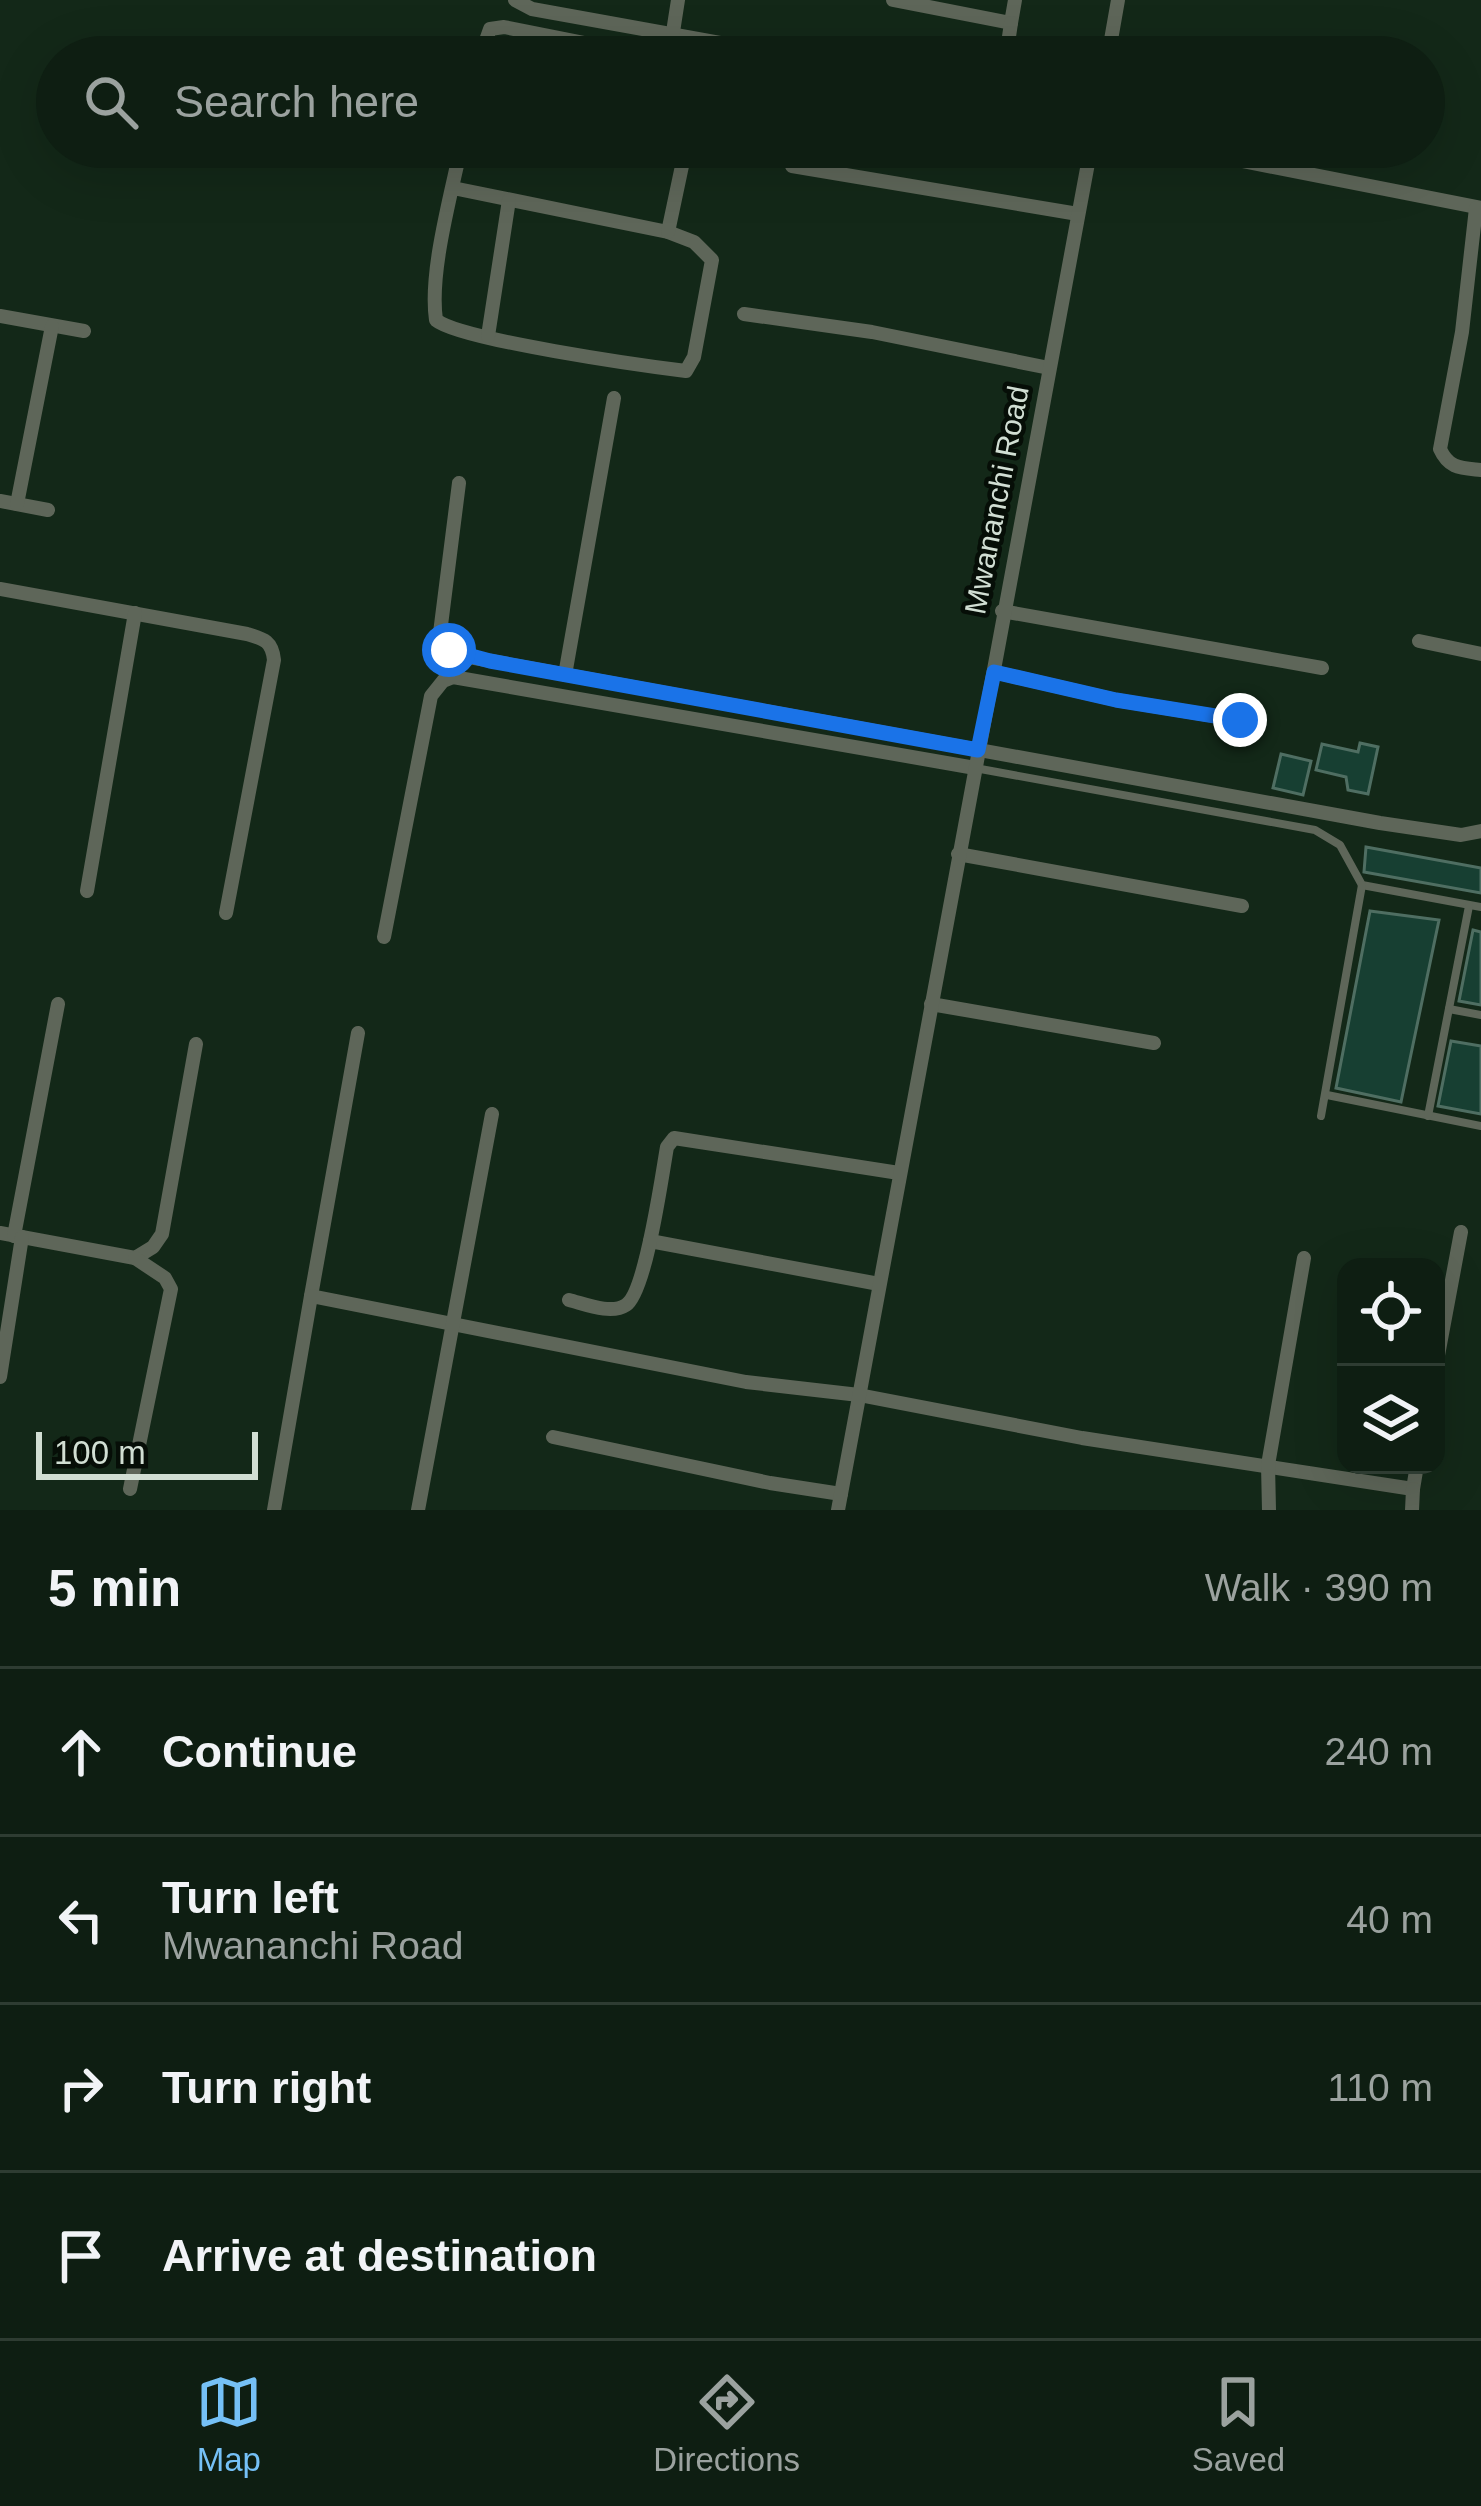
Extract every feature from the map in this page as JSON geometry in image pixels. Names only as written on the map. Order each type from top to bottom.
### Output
[{"type":"street","points":[[515,0],[532,10],[693,36]]},
{"type":"street","points":[[673,32],[678,0]]},
{"type":"street","points":[[893,0],[1010,23]]},
{"type":"street","points":[[1008,36],[1015,0]]},
{"type":"street","points":[[1112,36],[1118,0]]},
{"type":"street","points":[[488,36],[490,29],[504,27],[549,36]]},
{"type":"street","points":[[453,188],[668,232],[694,242],[712,260],[694,357],[686,371],[488,336],[444,327],[436,320],[435,293],[453,188],[457,168]]},
{"type":"street","points":[[668,232],[682,168]]},
{"type":"street","points":[[804,168],[1078,214]]},
{"type":"street","name":"Mwananchi Road","points":[[840,1502],[1087,168]]},
{"type":"street","points":[[1278,168],[1479,208],[1440,449],[1446,462],[1457,468],[1481,470]]},
{"type":"street","points":[[488,336],[509,200]]},
{"type":"street","points":[[744,314],[872,332],[1049,368]]},
{"type":"street","points":[[0,316],[84,332]]},
{"type":"street","points":[[17,504],[52,326]]},
{"type":"street","points":[[1462,332],[1481,334]]},
{"type":"street","points":[[565,675],[614,398]]},
{"type":"street","points":[[459,483],[440,633],[458,655],[1380,824],[1461,835],[1481,831]]},
{"type":"street","points":[[0,501],[48,510]]},
{"type":"street","points":[[0,589],[247,634],[273,647],[226,913]]},
{"type":"street","points":[[1002,611],[1322,668]]},
{"type":"street","points":[[87,891],[135,613]]},
{"type":"street","points":[[1419,641],[1481,654]]},
{"type":"street","points":[[994,672],[1116,700],[1240,720]]},
{"type":"street","points":[[384,937],[431,695],[442,681],[453,677],[975,767]]},
{"type":"street","points":[[958,854],[1241,906]]},
{"type":"street","points":[[0,1376],[12,1235],[58,1004]]},
{"type":"street","points":[[931,1004],[1154,1043]]},
{"type":"street","points":[[274,1510],[358,1033]]},
{"type":"street","points":[[135,1258],[154,1247],[162,1234],[196,1044]]},
{"type":"street","points":[[418,1510],[492,1114]]},
{"type":"street","points":[[569,1300],[614,1309],[630,1303],[650,1241],[667,1147],[674,1138],[899,1173]]},
{"type":"street","points":[[1445,1318],[1461,1232]]},
{"type":"street","points":[[12,1235],[135,1258],[165,1278],[171,1289],[130,1490]]},
{"type":"street","points":[[650,1241],[879,1284]]},
{"type":"street","points":[[1269,1510],[1268,1465],[1304,1258]]},
{"type":"street","points":[[311,1296],[746,1382],[859,1395],[1082,1438],[1413,1489]]},
{"type":"street","points":[[554,1437],[840,1502]]},
{"type":"street","points":[[1412,1510],[1416,1474]]},
{"type":"lane","points":[[975,767],[1316,830],[1340,845],[1362,885],[1321,1116]]},
{"type":"lane","points":[[1362,885],[1481,908]]},
{"type":"lane","points":[[1428,1116],[1469,905]]},
{"type":"lane","points":[[1449,1009],[1481,1015]]},
{"type":"lane","points":[[1327,1095],[1481,1126]]},
{"type":"building","points":[[1360,743],[1378,747],[1368,794],[1348,790],[1346,777],[1316,770],[1322,744],[1358,752]]},
{"type":"building","points":[[1281,754],[1311,761],[1303,795],[1273,788]]},
{"type":"building","points":[[1366,847],[1481,868],[1481,893],[1364,872]]},
{"type":"building","points":[[1370,911],[1439,920],[1401,1102],[1336,1088]]},
{"type":"building","points":[[1473,930],[1481,932],[1481,1005],[1459,1001]]},
{"type":"building","points":[[1451,1041],[1481,1046],[1481,1114],[1438,1106]]},
{"type":"route","points":[[449,650],[978,750],[994,672],[1116,700],[1240,720]]}]
